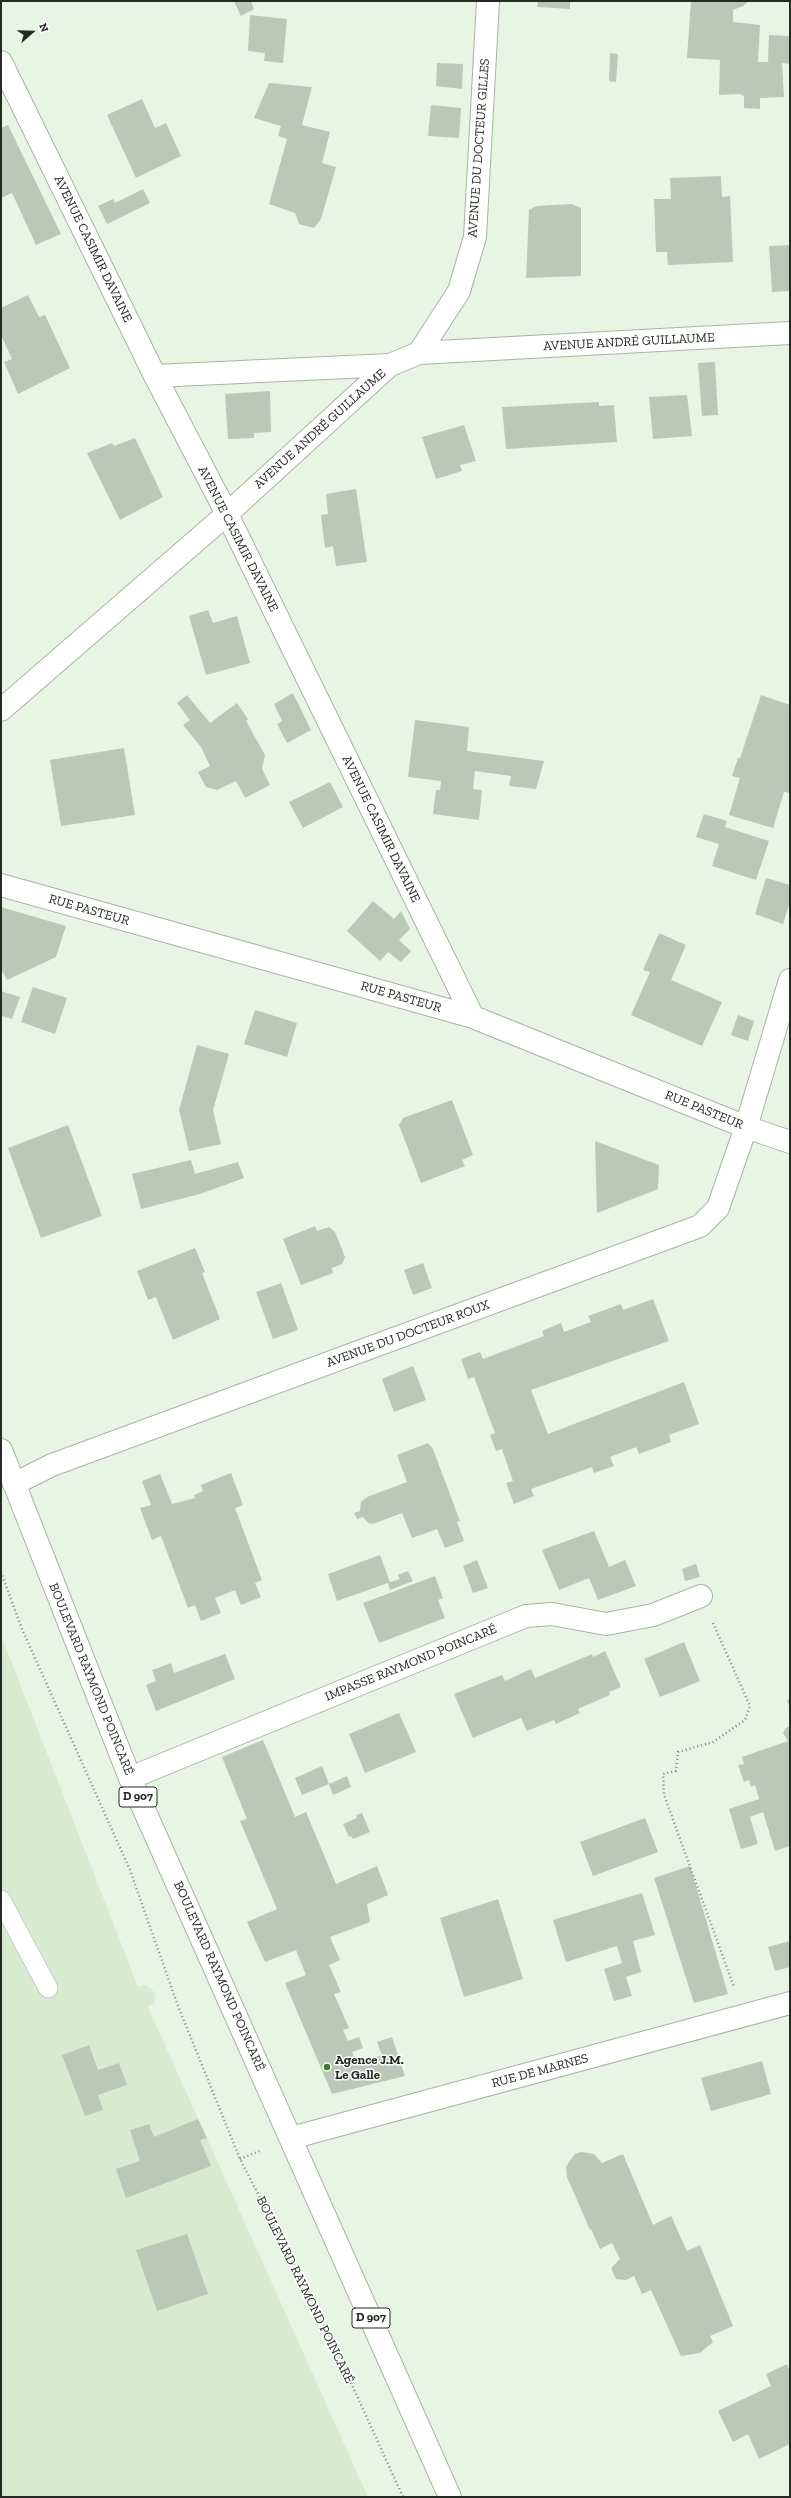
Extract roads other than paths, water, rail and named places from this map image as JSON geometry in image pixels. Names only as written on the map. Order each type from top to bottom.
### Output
[{"type":"street","name":"AVENUE DU DOCTEUR GILLES","points":[[419,353],[459,291],[474,237],[488,1]]},
{"type":"street","name":"AVENUE CASIMIR DAVAINE","points":[[1,62],[155,376],[226,514],[473,1017]]},
{"type":"street","name":"AVENUE ANDRÉ GUILLAUME","points":[[1,710],[226,514],[390,365],[419,353],[790,333]]},
{"type":"street","points":[[155,376],[390,365]]},
{"type":"street","name":"RUE PASTEUR","points":[[1,885],[473,1017],[746,1127],[790,1142]]},
{"type":"street","name":"AVENUE DU DOCTEUR ROUX","points":[[14,1484],[59,1463],[700,1226],[718,1208],[746,1127],[790,980]]},
{"type":"street","name":"BOULEVARD RAYMOND POINCARÉ","points":[[1,1450],[130,1778],[450,2497]]},
{"type":"street","name":"IMPASSE RAYMOND POINCARÉ","points":[[130,1778],[521,1618],[552,1614],[606,1624],[630,1621],[653,1615],[701,1596]]},
{"type":"street","name":"RUE DE MARNES","points":[[291,2138],[790,2004]]},
{"type":"lane","points":[[1,1900],[48,1988]]},
{"type":"place","name":"Agence J.M. Le Galle","points":[[327,2067]]}]
